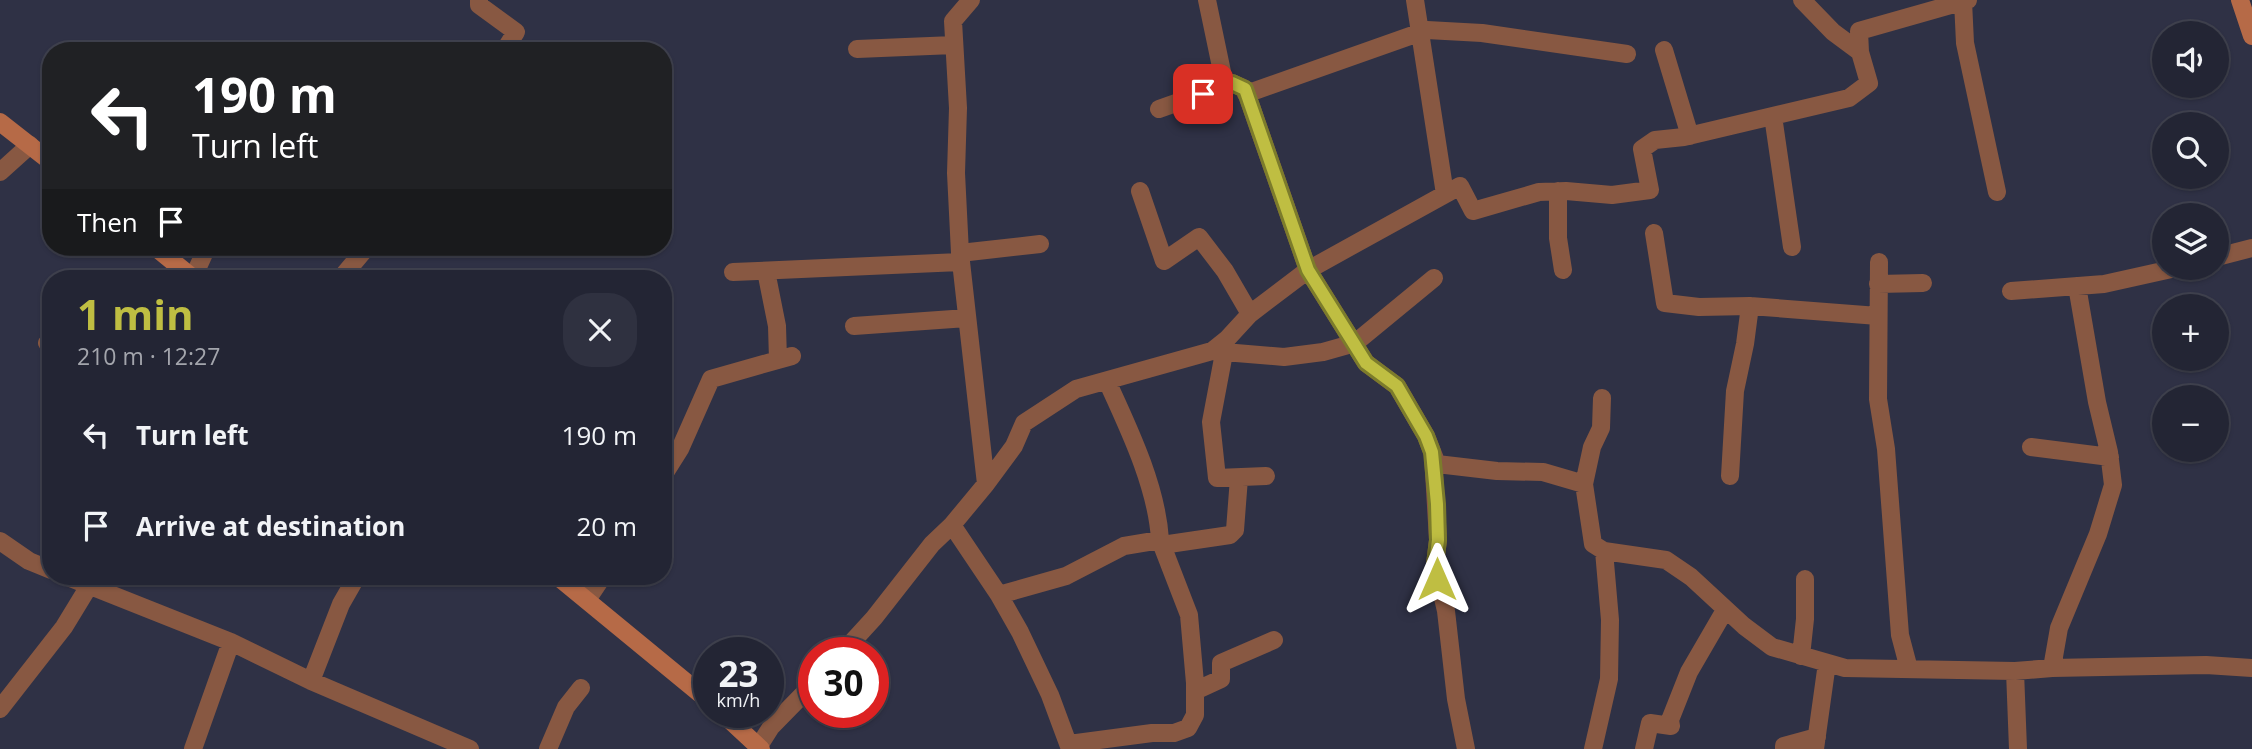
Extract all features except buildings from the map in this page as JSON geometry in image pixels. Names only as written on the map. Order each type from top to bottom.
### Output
[{"type":"main road","points":[[2240,0],[2252,36]]},
{"type":"main road","points":[[0,122],[42,155]]},
{"type":"main road","points":[[166,256],[183,270]]},
{"type":"main road","points":[[568,585],[693,688]]},
{"type":"main road","points":[[738,728],[759,748]]},
{"type":"street","points":[[479,0],[479,5],[516,32],[510,42]]},
{"type":"street","points":[[971,0],[953,21],[958,108],[956,173],[960,258],[986,484]]},
{"type":"street","points":[[1208,0],[1226,86]]},
{"type":"street","points":[[1415,0],[1427,93],[1438,137],[1445,194]]},
{"type":"street","points":[[1802,0],[1833,32],[1860,52]]},
{"type":"street","points":[[1266,476],[1217,478],[1211,422],[1218,352],[1250,314],[1308,270],[1460,186],[1474,211],[1539,192],[1612,195],[1650,190],[1642,149],[1654,140],[1690,136],[1849,98],[1869,83],[1860,52],[1859,32],[1965,1],[1965,43],[1997,192]]},
{"type":"street","points":[[1247,94],[1427,30],[1482,33],[1627,54]]},
{"type":"street","points":[[857,49],[954,45]]},
{"type":"street","points":[[1664,50],[1690,136]]},
{"type":"street","points":[[1159,109],[1232,83],[1245,89],[1308,270],[1366,363],[1397,386],[1415,413],[1437,464],[1497,471],[1543,472],[1584,484]]},
{"type":"street","points":[[1773,116],[1792,247]]},
{"type":"street","points":[[0,172],[30,145]]},
{"type":"street","points":[[1140,191],[1164,261],[1199,237],[1225,271],[1250,314]]},
{"type":"street","points":[[1558,191],[1558,239],[1563,270]]},
{"type":"street","points":[[1654,233],[1665,303],[1699,307],[1750,306],[1878,316]]},
{"type":"street","points":[[733,272],[960,258],[1040,244]]},
{"type":"street","points":[[2229,254],[2252,248]]},
{"type":"street","points":[[348,270],[359,256]]},
{"type":"street","points":[[1879,262],[1878,399],[1886,449],[1900,635],[1909,668]]},
{"type":"street","points":[[672,462],[711,379],[785,358],[766,271]]},
{"type":"street","points":[[2011,291],[2104,284],[2152,273]]},
{"type":"street","points":[[857,637],[932,544],[952,525],[986,484],[1014,446],[1024,423],[1076,389],[1218,352],[1284,357],[1323,352],[1354,343],[1434,278]]},
{"type":"street","points":[[1878,284],[1923,282]]},
{"type":"street","points":[[2052,668],[2059,628],[2098,534],[2113,485],[2077,286]]},
{"type":"street","points":[[1730,476],[1735,391],[1750,306]]},
{"type":"street","points":[[854,326],[967,318]]},
{"type":"street","points":[[952,525],[999,595],[1049,695],[1069,746],[1128,735],[1174,733],[1188,728],[1195,715],[1189,615],[1161,543],[1159,523],[1141,462],[1107,381]]},
{"type":"street","points":[[1602,398],[1601,428],[1592,447],[1584,484],[1593,544],[1604,551],[1666,560],[1712,595],[1725,610],[1772,647],[1845,668],[1881,671],[1909,668],[2015,671],[2207,665],[2252,668]]},
{"type":"street","points":[[2031,447],[2110,457]]},
{"type":"street","points":[[1432,452],[1438,540],[1435,564],[1446,611],[1456,699],[1466,749]]},
{"type":"street","points":[[999,595],[1066,576],[1124,546],[1230,535],[1235,530],[1239,478]]},
{"type":"street","points":[[0,541],[29,561],[42,566]]},
{"type":"street","points":[[1593,749],[1609,678],[1610,620],[1604,551]]},
{"type":"street","points":[[1801,656],[1805,579]]},
{"type":"street","points":[[311,681],[341,604],[352,585]]},
{"type":"street","points":[[587,600],[597,585]]},
{"type":"street","points":[[0,709],[64,627],[89,586],[231,642],[311,681],[470,749]]},
{"type":"street","points":[[1644,749],[1650,723],[1671,726],[1670,720],[1689,672],[1725,610]]},
{"type":"street","points":[[1195,691],[1221,679],[1221,663],[1274,640]]},
{"type":"street","points":[[193,749],[231,642]]},
{"type":"street","points":[[1784,749],[1784,746],[1816,743],[1827,663]]},
{"type":"street","points":[[2015,671],[2018,749]]},
{"type":"street","points":[[548,749],[566,707],[580,688]]},
{"type":"street","points":[[759,748],[771,727],[798,699]]},
{"type":"route","points":[[1203,94],[1232,83],[1245,89],[1308,270],[1366,363],[1397,386],[1415,413],[1432,452],[1437,504],[1437,579]]}]
